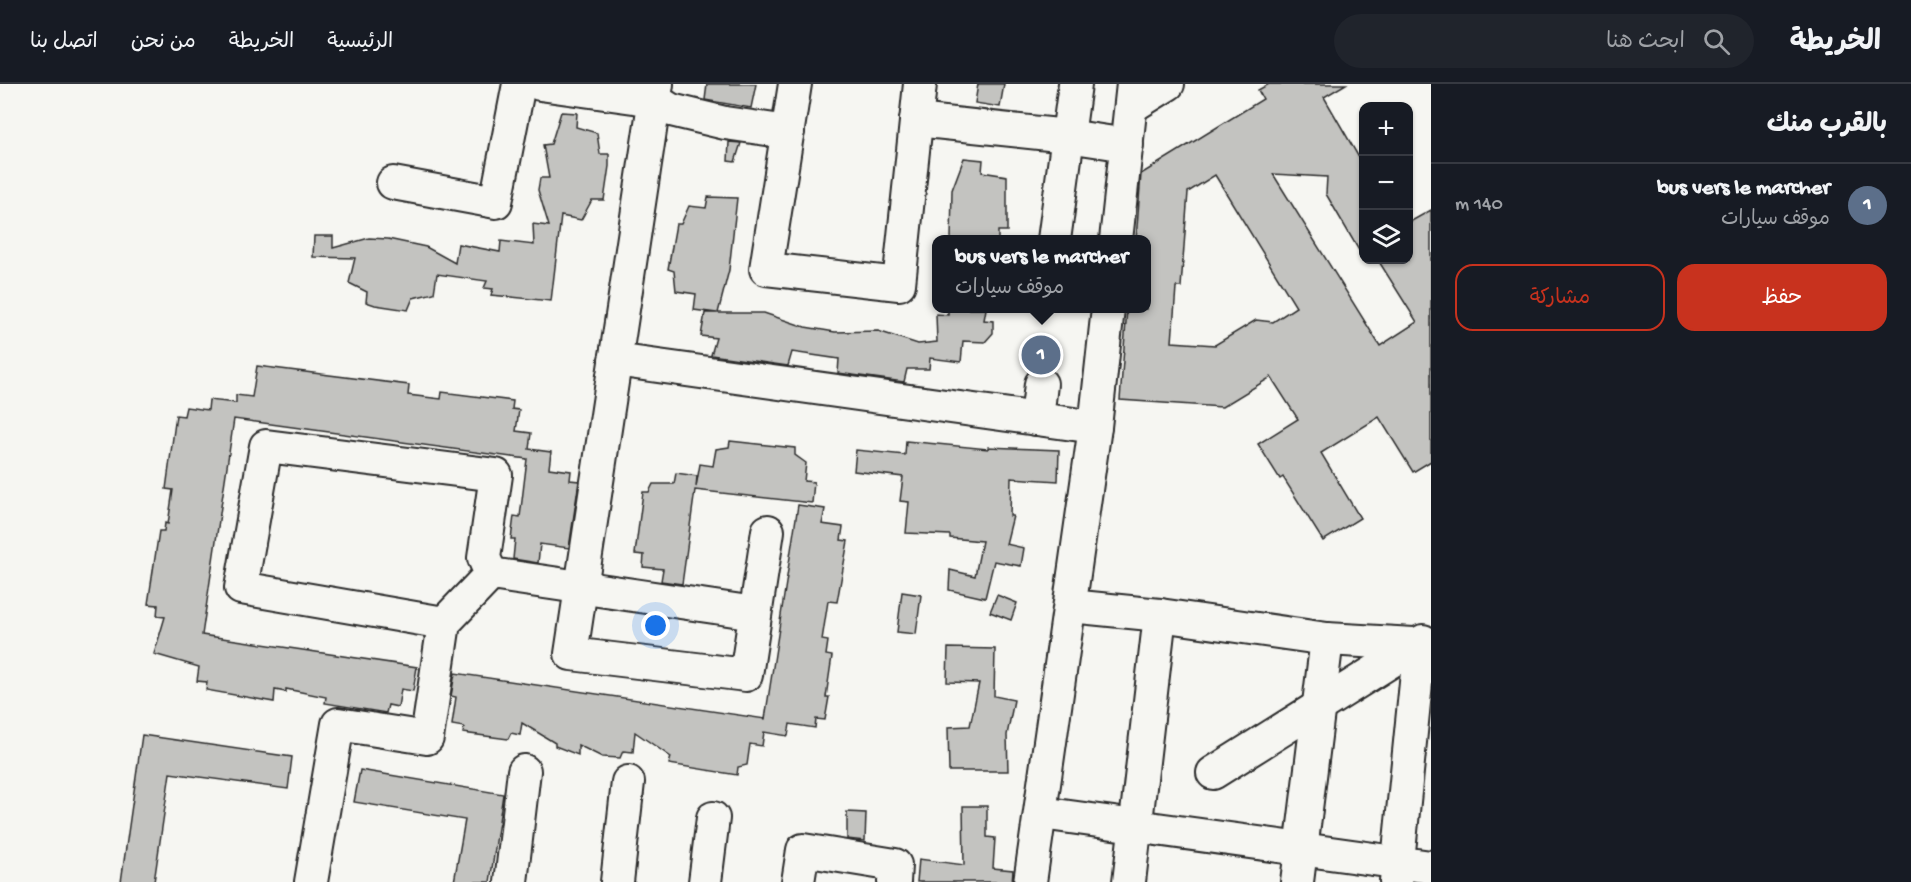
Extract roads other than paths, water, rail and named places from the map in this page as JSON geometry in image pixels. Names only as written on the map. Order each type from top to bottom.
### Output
[{"type":"street","points":[[393,183],[496,202],[519,84]]},
{"type":"street","points":[[540,84],[656,92],[671,110],[725,123],[788,132]]},
{"type":"street","points":[[795,84],[766,269],[899,284],[920,84]]},
{"type":"street","points":[[1055,235],[1075,84]]},
{"type":"street","points":[[1117,235],[1132,95],[1168,84]]},
{"type":"street","points":[[656,92],[571,654],[746,675],[768,531]]},
{"type":"street","points":[[916,120],[1068,136],[1127,145]]},
{"type":"street","points":[[1029,882],[1041,813],[1095,427],[1108,313]]},
{"type":"street","points":[[615,360],[1095,427]]},
{"type":"street","points":[[1037,419],[1041,384]]},
{"type":"street","points":[[444,623],[241,588],[266,446],[496,475],[484,558],[491,574]]},
{"type":"street","points":[[491,574],[755,613]]},
{"type":"street","points":[[311,882],[338,724],[427,738],[444,623],[491,574]]},
{"type":"street","points":[[1070,606],[1160,615],[1327,639],[1427,641]]},
{"type":"street","points":[[1129,882],[1160,615]]},
{"type":"street","points":[[1297,882],[1327,639]]},
{"type":"street","points":[[1213,773],[1427,641]]},
{"type":"street","points":[[1397,871],[1427,641]]},
{"type":"street","points":[[511,882],[524,771]]},
{"type":"street","points":[[617,882],[628,782]]},
{"type":"street","points":[[1041,813],[1302,848],[1397,871],[1431,867]]},
{"type":"street","points":[[705,882],[713,818]]},
{"type":"street","points":[[798,882],[802,850],[895,866],[894,882]]},
{"type":"place","name":"bus vers le marcher","points":[[1041,355]]}]
